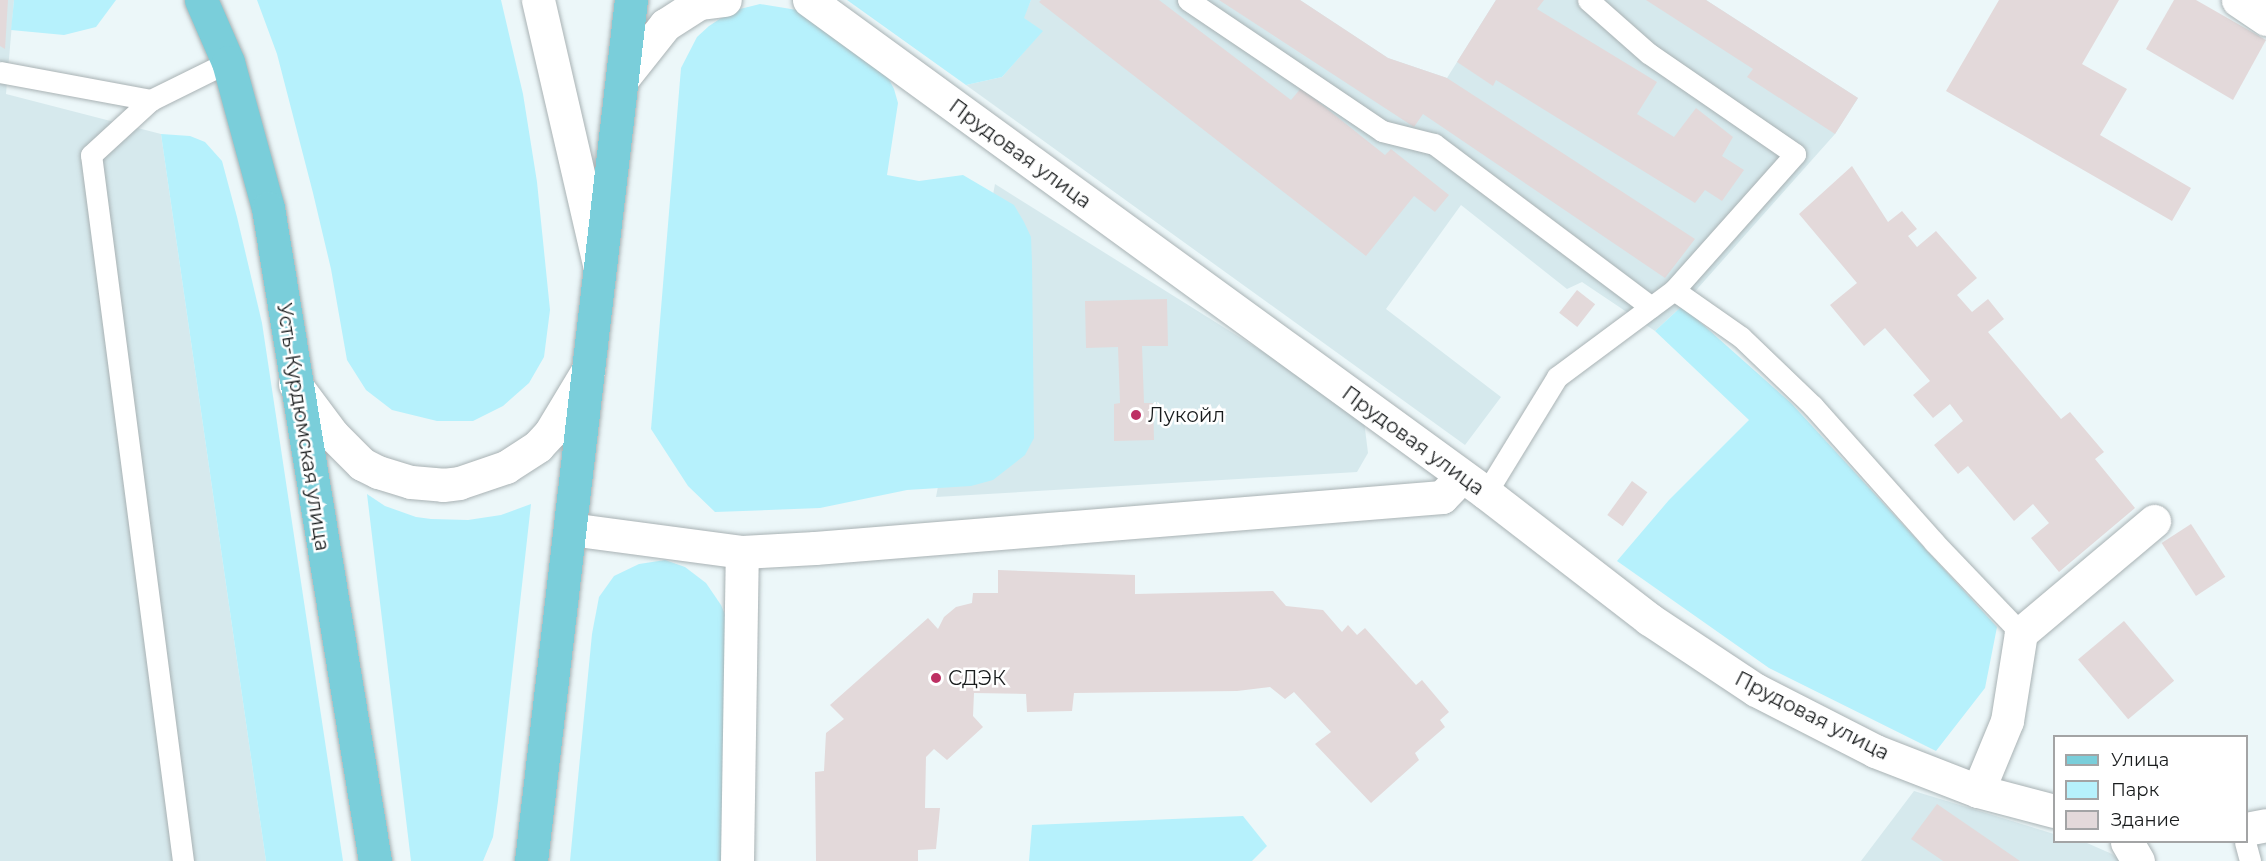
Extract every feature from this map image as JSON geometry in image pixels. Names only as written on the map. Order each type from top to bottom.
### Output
[{"type":"main road","name":"Усть-Курдюмская улица","points":[[201,0],[228,62],[268,208],[375,861]]},
{"type":"main road","points":[[538,0],[600,269]]},
{"type":"main road","points":[[531,861],[631,0]]},
{"type":"main road","points":[[623,78],[665,25],[699,3],[725,0]]},
{"type":"main road","name":"Прудовая улица","points":[[809,0],[1474,485],[1649,619],[1756,690],[1875,751],[1978,791],[2053,810]]},
{"type":"main road","points":[[2238,0],[2266,19]]},
{"type":"main road","points":[[296,384],[333,435],[362,464],[378,472],[411,482],[442,485],[459,483],[506,467],[538,446],[550,434],[588,370]]},
{"type":"main road","points":[[570,529],[742,552],[1442,497],[1474,485]]},
{"type":"main road","points":[[1978,791],[2007,721],[2021,633],[2154,521]]},
{"type":"main road","points":[[737,861],[742,552]]},
{"type":"main road","points":[[2248,829],[2266,825]]},
{"type":"main road","points":[[2128,843],[2138,861]]},
{"type":"lane","points":[[1188,0],[1382,131],[1434,144],[1650,308]]},
{"type":"lane","points":[[1474,485],[1557,377],[1674,290],[1795,154],[1648,53],[1588,0]]},
{"type":"lane","points":[[183,861],[91,154],[151,100],[228,62]]},
{"type":"lane","points":[[0,72],[151,100]]},
{"type":"lane","points":[[1674,290],[1742,337],[1813,406],[1934,542],[2021,633]]},
{"type":"lane","points":[[2245,843],[2250,861]]},
{"type":"shaded area","points":[[0,0],[14,0],[6,94],[161,134],[266,861],[0,861]]},
{"type":"shaded area","points":[[1031,0],[1300,0],[1388,58],[1447,78],[1496,0],[1706,0],[1858,98],[1835,134],[1682,306],[1655,331],[1582,282],[1567,289],[1461,205],[1386,309],[1501,397],[1465,445],[966,85],[1002,77],[1042,31],[1023,18]]},
{"type":"shaded area","points":[[995,184],[1354,409],[1364,421],[1368,453],[1357,472],[936,497]]},
{"type":"shaded area","points":[[1914,791],[2053,834],[2053,843],[2087,843],[2112,854],[2120,861],[1861,861]]},
{"type":"green space","points":[[14,0],[116,0],[96,27],[64,35],[11,30]]},
{"type":"green space","points":[[257,0],[501,0],[523,94],[537,182],[550,310],[544,357],[529,383],[503,406],[473,421],[437,421],[392,410],[366,390],[347,360],[331,269],[313,193],[277,54]]},
{"type":"green space","points":[[847,0],[1031,0],[1024,18],[1043,31],[1002,77],[966,85]]},
{"type":"green space","points":[[760,4],[797,10],[882,66],[894,89],[898,103],[887,175],[919,181],[963,175],[1014,205],[1024,222],[1031,237],[1034,438],[1025,455],[993,480],[971,486],[907,490],[820,508],[715,512],[688,486],[651,429],[681,68],[697,37],[709,26],[732,11]]},
{"type":"green space","points":[[161,134],[190,136],[205,142],[222,161],[237,217],[262,323],[343,861],[266,861]]},
{"type":"green space","points":[[1682,306],[1791,403],[1997,627],[1985,688],[1936,751],[1769,668],[1617,561],[1669,500],[1749,420],[1655,331]]},
{"type":"green space","points":[[367,494],[385,506],[416,517],[431,519],[468,520],[501,515],[531,504],[498,801],[493,837],[483,861],[411,861]]},
{"type":"green space","points":[[665,560],[685,567],[706,583],[721,605],[732,631],[726,861],[570,861],[592,634],[599,597],[614,576],[639,564]]},
{"type":"green space","points":[[1243,816],[1267,846],[1252,861],[1029,861],[1032,825]]},
{"type":"building","points":[[0,0],[8,0],[5,49],[0,46]]},
{"type":"building","points":[[1041,0],[1159,0],[1291,100],[1301,88],[1385,155],[1391,149],[1449,195],[1435,212],[1414,196],[1366,256],[1039,2]]},
{"type":"building","points":[[1219,0],[1300,0],[1388,58],[1447,78],[1695,239],[1665,278],[1423,114],[1414,127]]},
{"type":"building","points":[[1496,0],[1544,0],[1537,9],[1657,82],[1637,114],[1674,137],[1696,108],[1733,137],[1722,156],[1744,170],[1722,201],[1705,190],[1695,203],[1496,80],[1493,86],[1457,62]]},
{"type":"building","points":[[1646,0],[1706,0],[1858,98],[1835,134],[1747,77],[1753,69]]},
{"type":"building","points":[[1999,0],[2119,0],[2082,64],[2127,89],[2100,135],[2191,188],[2172,221],[1946,91]]},
{"type":"building","points":[[2174,0],[2196,0],[2266,40],[2233,100],[2146,49]]},
{"type":"building","points":[[1852,166],[1888,222],[1902,211],[1917,229],[1908,236],[1917,247],[1936,231],[1977,278],[1957,295],[1972,312],[1988,299],[2004,319],[1988,332],[2061,419],[2070,412],[2104,452],[2095,459],[2135,508],[2059,572],[2031,538],[2049,523],[2033,504],[2014,521],[1968,466],[1958,474],[1934,445],[1963,421],[1950,404],[1933,418],[1913,395],[1930,381],[1885,328],[1864,346],[1830,305],[1857,283],[1799,214]]},
{"type":"building","points":[[1577,290],[1595,304],[1577,327],[1559,313]]},
{"type":"building","points":[[1167,299],[1168,346],[1142,346],[1144,403],[1153,403],[1154,440],[1114,441],[1114,404],[1120,403],[1118,347],[1086,348],[1085,301]]},
{"type":"building","points":[[1632,481],[1647,492],[1623,526],[1607,515]]},
{"type":"building","points":[[2191,524],[2225,577],[2196,596],[2162,543]]},
{"type":"building","points":[[998,570],[1135,575],[1135,594],[1273,591],[1286,606],[1323,610],[1342,632],[1348,625],[1357,635],[1365,628],[1416,685],[1422,680],[1449,712],[1440,720],[1445,727],[1415,753],[1419,760],[1371,803],[1315,744],[1331,732],[1294,692],[1285,699],[1270,687],[1237,691],[1074,693],[1072,711],[1027,712],[1026,694],[974,693],[973,716],[983,727],[947,760],[934,749],[926,757],[925,808],[940,808],[936,849],[918,850],[918,861],[816,861],[815,772],[824,771],[826,733],[844,719],[830,705],[928,618],[938,629],[944,617],[956,607],[972,603],[973,593],[998,593]]},
{"type":"building","points":[[2124,621],[2174,681],[2128,719],[2078,660]]},
{"type":"building","points":[[1937,804],[2020,861],[1943,861],[1911,839]]},
{"type":"place","name":"Лукойл","points":[[1136,415]]},
{"type":"place","name":"СДЭК","points":[[936,678]]}]
